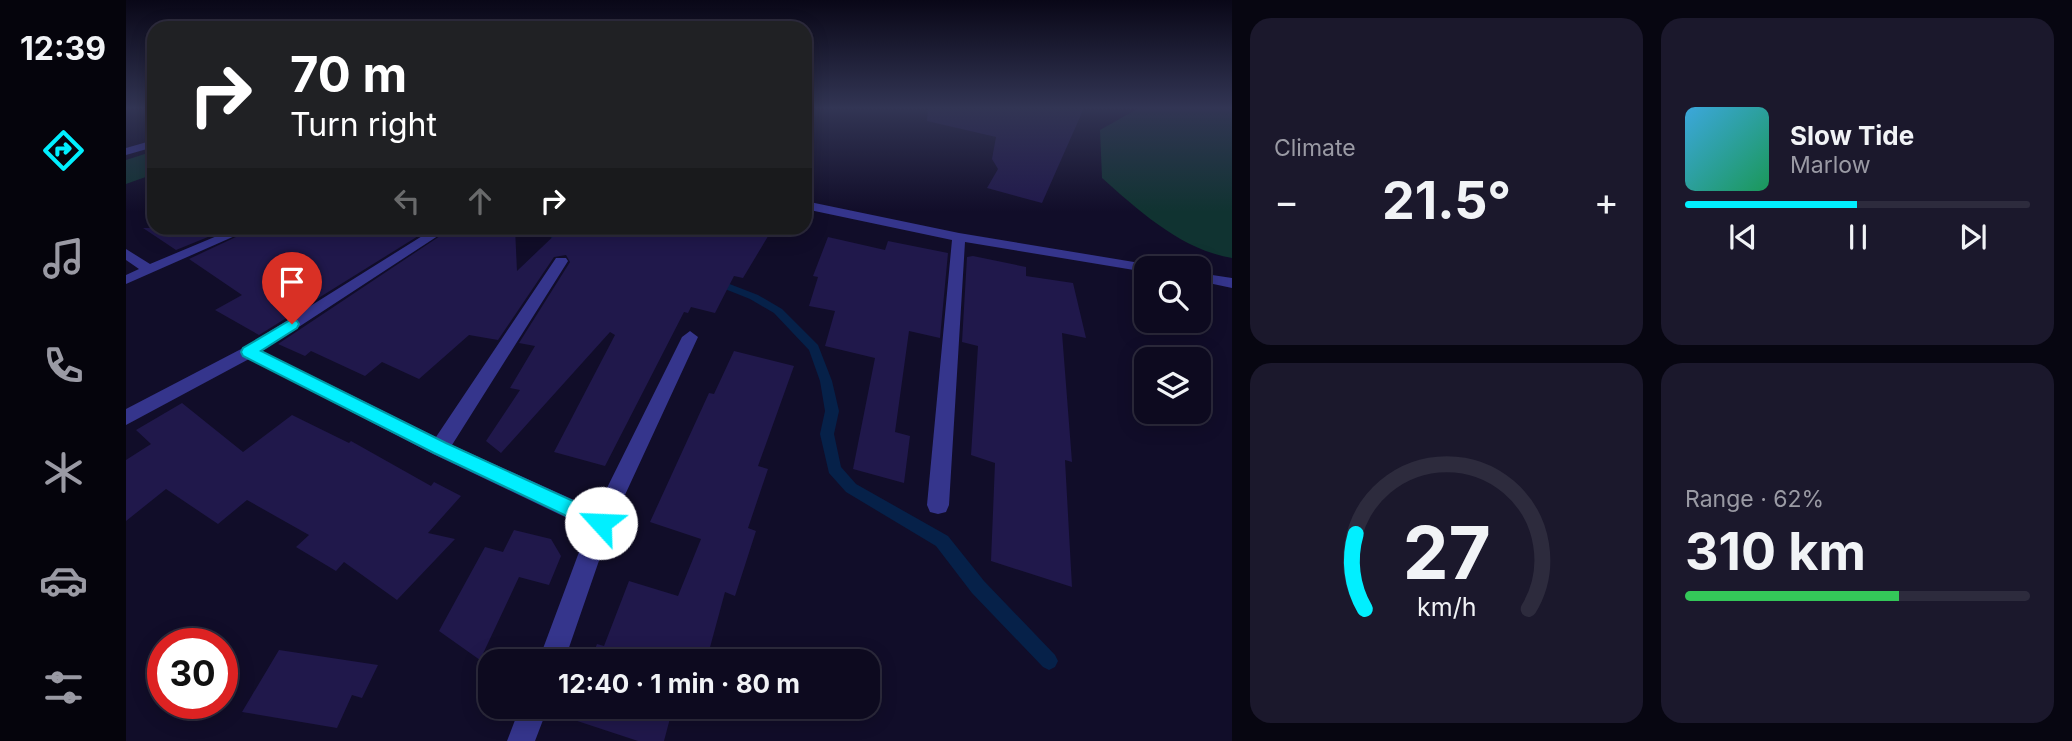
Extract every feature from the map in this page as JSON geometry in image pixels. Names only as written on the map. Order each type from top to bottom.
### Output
[{"type":"street","points":[[126,152],[147,145]]},
{"type":"street","points":[[812,206],[959,237],[1134,266]]},
{"type":"street","points":[[126,280],[230,235]]},
{"type":"street","points":[[126,418],[249,352],[432,235]]},
{"type":"street","points":[[938,505],[959,237]]},
{"type":"street","points":[[126,253],[149,270]]},
{"type":"street","points":[[440,448],[561,261]]},
{"type":"street","points":[[1211,279],[1232,283]]},
{"type":"street","points":[[556,649],[601,523],[690,337]]},
{"type":"street","points":[[249,352],[440,448],[601,523]]},
{"type":"street","points":[[521,741],[529,719]]},
{"type":"green space","points":[[1101,143],[1232,143],[1232,258],[1214,254],[1179,238],[1146,216],[1102,178]]},
{"type":"green space","points":[[147,153],[147,176],[126,184],[126,160]]},
{"type":"building","points":[[995,143],[1069,143],[1042,203],[987,188],[998,169],[992,159]]},
{"type":"building","points":[[154,235],[213,235],[176,250]]},
{"type":"building","points":[[240,235],[420,235],[259,335],[215,310],[242,295],[189,259]]},
{"type":"building","points":[[442,235],[515,235],[517,271],[555,235],[769,235],[743,278],[734,276],[715,313],[691,307],[688,313],[684,312],[605,466],[554,452],[615,335],[610,332],[501,453],[486,441],[520,390],[510,388],[535,346],[519,343],[570,262],[566,255],[554,257],[498,340],[469,335],[419,379],[382,362],[365,376],[311,351],[305,356],[278,344]]},
{"type":"building","points":[[828,237],[885,250],[888,241],[948,253],[940,338],[909,331],[895,432],[910,436],[904,483],[853,469],[875,358],[825,346],[835,311],[809,306],[818,277],[813,276]]},
{"type":"building","points":[[967,257],[1026,267],[1026,276],[1073,283],[1086,338],[1062,333],[1072,462],[1065,460],[1072,587],[991,561],[995,463],[971,455],[978,346],[962,342]]},
{"type":"building","points":[[734,351],[794,366],[758,466],[768,469],[748,528],[756,531],[735,596],[725,592],[710,649],[595,649],[597,644],[604,646],[629,581],[678,596],[701,539],[650,522],[709,393],[714,394]]},
{"type":"building","points":[[182,403],[243,452],[292,415],[349,443],[351,441],[431,486],[434,482],[461,496],[428,533],[455,539],[397,600],[344,562],[336,571],[296,547],[309,535],[247,500],[218,524],[166,489],[126,521],[126,460],[151,444],[136,430]]},
{"type":"building","points":[[514,530],[551,539],[561,556],[549,585],[519,577],[485,649],[478,649],[478,659],[439,631],[485,547],[503,552]]},
{"type":"building","points":[[279,650],[378,665],[362,698],[352,695],[337,728],[242,712]]},
{"type":"building","points":[[571,719],[670,719],[664,741],[638,741]]},
{"type":"waterway","points":[[553,235],[568,245]]},
{"type":"waterway","points":[[714,281],[754,297],[778,311],[814,348],[826,381],[832,411],[827,434],[834,469],[851,488],[942,541],[978,587],[1049,661]]},
{"type":"route","points":[[292,324],[249,352],[440,448],[601,523]]}]
